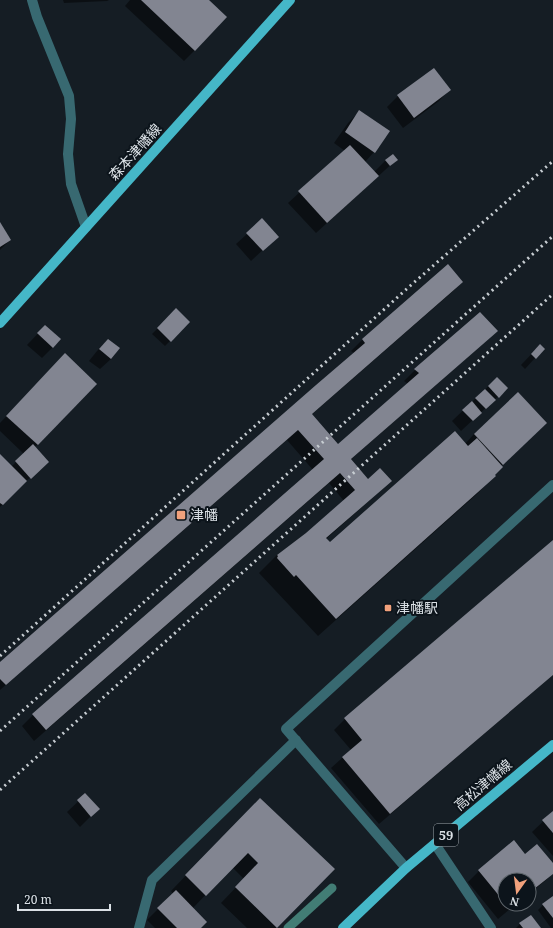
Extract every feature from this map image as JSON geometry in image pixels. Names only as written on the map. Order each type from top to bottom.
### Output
[{"type":"main road","name":"森本津幡線","points":[[0,323],[290,0]]},
{"type":"main road","name":"高松津幡線","points":[[343,928],[406,868],[553,745]]},
{"type":"street","points":[[32,0],[37,17],[70,96],[71,119],[68,154],[70,184],[86,227]]},
{"type":"street","points":[[406,868],[286,729],[553,485]]},
{"type":"street","points":[[139,928],[152,880],[296,740]]},
{"type":"street","points":[[435,844],[491,928]]},
{"type":"building","points":[[141,0],[209,0],[227,17],[195,51]]},
{"type":"building","points":[[434,68],[451,90],[414,118],[397,95]]},
{"type":"building","points":[[359,110],[390,131],[375,153],[345,132]]},
{"type":"building","points":[[350,145],[379,176],[327,223],[298,191]]},
{"type":"building","points":[[393,154],[398,160],[390,166],[385,160]]},
{"type":"building","points":[[262,218],[279,237],[263,251],[246,233]]},
{"type":"building","points":[[0,222],[11,240],[0,247]]},
{"type":"building","points":[[448,264],[463,282],[312,414],[338,444],[419,373],[414,369],[480,312],[498,331],[351,459],[368,479],[380,468],[392,481],[326,538],[330,542],[455,431],[468,446],[477,438],[503,467],[495,475],[496,476],[336,619],[296,575],[294,577],[277,558],[277,555],[306,533],[355,490],[340,473],[46,730],[32,714],[324,459],[298,430],[6,685],[0,679],[0,662],[365,343],[362,339]]},
{"type":"building","points":[[176,308],[190,322],[171,342],[157,328]]},
{"type":"building","points":[[45,325],[61,339],[53,348],[37,333]]},
{"type":"building","points":[[108,339],[120,348],[111,359],[99,349]]},
{"type":"building","points":[[540,344],[545,349],[536,359],[531,354]]},
{"type":"building","points":[[65,353],[97,384],[38,445],[6,416]]},
{"type":"building","points":[[497,377],[508,388],[499,398],[488,386]]},
{"type":"building","points":[[485,389],[496,400],[486,409],[475,398]]},
{"type":"building","points":[[518,392],[547,423],[503,465],[474,434]]},
{"type":"building","points":[[472,401],[482,413],[473,421],[462,410]]},
{"type":"building","points":[[33,444],[49,462],[31,479],[15,461]]},
{"type":"building","points":[[0,454],[27,481],[3,505],[0,503]]},
{"type":"building","points":[[553,540],[553,675],[390,814],[342,757],[362,740],[344,718]]},
{"type":"building","points":[[85,793],[100,809],[91,817],[77,800]]},
{"type":"building","points":[[260,798],[335,869],[277,928],[235,887],[258,863],[248,853],[206,896],[185,875]]},
{"type":"building","points":[[553,811],[553,833],[542,820]]},
{"type":"building","points":[[514,840],[525,854],[537,844],[553,863],[553,874],[537,887],[537,872],[497,872],[497,893],[478,870]]},
{"type":"building","points":[[176,890],[207,922],[201,928],[177,928],[157,908]]},
{"type":"building","points":[[553,896],[553,918],[542,904]]},
{"type":"building","points":[[531,915],[541,928],[523,928],[519,923]]},
{"type":"waterway","points":[[288,928],[332,888]]},
{"type":"railway","points":[[0,656],[410,286],[553,161]]},
{"type":"railway","points":[[0,731],[553,236]]},
{"type":"railway","points":[[0,790],[553,294]]},
{"type":"place","name":"津幡","points":[[181,515]]},
{"type":"place","name":"津幡駅","points":[[388,608]]}]
